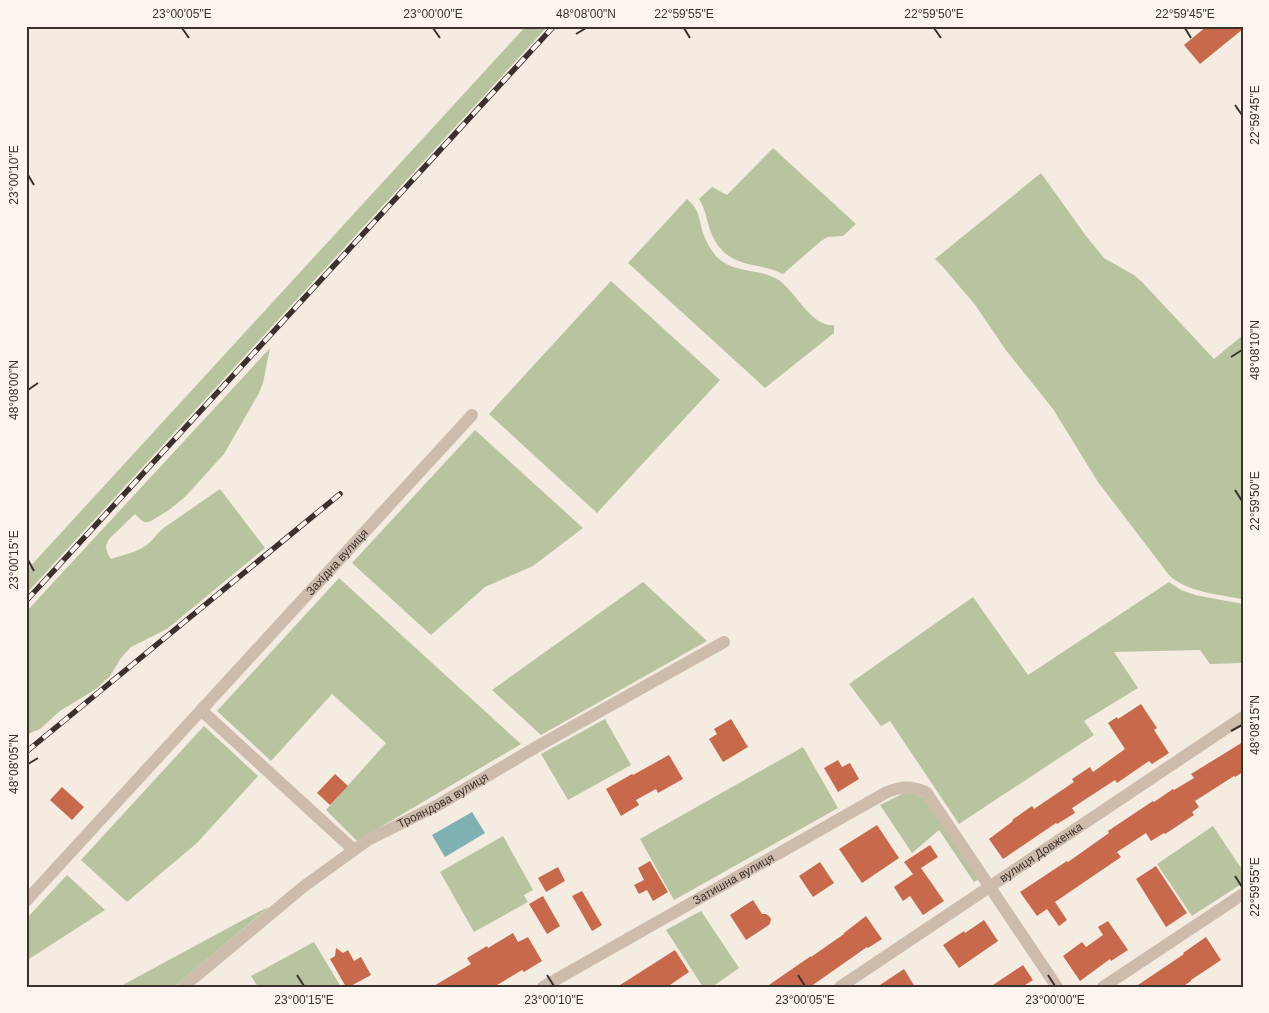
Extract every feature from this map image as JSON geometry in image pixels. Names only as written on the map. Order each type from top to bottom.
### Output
[{"type":"street","name":"Західна вулиця","points":[[26,900],[472,415]]},
{"type":"street","name":"Трояндова вулиця","points":[[183,987],[303,887],[382,832],[438,805],[538,746],[724,642]]},
{"type":"street","points":[[201,710],[354,850]]},
{"type":"street","name":"вулиця Довженка","points":[[840,987],[1243,716]]},
{"type":"street","name":"Затишна вулиця","points":[[543,987],[887,792],[901,787],[909,787],[926,792],[990,886]]},
{"type":"street","points":[[990,886],[1057,987]]},
{"type":"street","points":[[1104,987],[1243,894]]},
{"type":"green space","points":[[526,26],[548,26],[26,594],[26,571]]},
{"type":"green space","points":[[773,148],[856,224],[843,236],[828,237],[821,241],[783,274],[728,256],[714,239],[699,199],[712,187],[727,195]]},
{"type":"green space","points":[[1041,173],[1104,258],[1134,275],[1142,282],[1214,359],[1243,335],[1243,598],[1241,599],[1193,589],[1176,581],[1169,575],[1098,482],[1053,409],[1005,349],[976,306],[935,259]]},
{"type":"green space","points":[[687,199],[697,212],[709,246],[723,262],[739,269],[764,274],[780,281],[812,316],[826,324],[834,325],[834,333],[765,388],[628,263]]},
{"type":"green space","points":[[611,281],[720,380],[597,513],[489,414]]},
{"type":"green space","points":[[270,348],[263,383],[259,393],[224,454],[185,497],[169,510],[148,522],[142,521],[135,514],[109,539],[106,546],[111,559],[140,549],[148,544],[165,527],[220,489],[265,548],[167,629],[131,647],[121,658],[110,676],[96,689],[60,711],[40,729],[26,735],[26,612]]},
{"type":"green space","points":[[475,430],[583,528],[533,566],[485,587],[431,635],[352,563]]},
{"type":"green space","points":[[339,578],[521,744],[357,841],[326,810],[386,743],[332,694],[271,761],[217,711]]},
{"type":"green space","points":[[643,582],[707,641],[541,735],[492,690]]},
{"type":"green space","points":[[1169,582],[1181,590],[1195,595],[1243,604],[1243,663],[1210,664],[1200,650],[1114,652],[1138,688],[1084,721],[1094,735],[959,824],[890,721],[881,726],[849,684],[973,597],[1028,675]]},
{"type":"green space","points":[[605,719],[631,765],[568,800],[541,754]]},
{"type":"green space","points":[[204,726],[258,776],[197,843],[127,902],[81,860]]},
{"type":"green space","points":[[803,747],[838,808],[674,900],[640,839]]},
{"type":"green space","points":[[907,793],[924,798],[979,879],[974,882],[939,830],[912,853],[880,805]]},
{"type":"green space","points":[[1213,826],[1243,871],[1243,883],[1192,916],[1157,864]]},
{"type":"green space","points":[[503,836],[533,890],[524,895],[528,902],[474,932],[440,872]]},
{"type":"green space","points":[[67,875],[105,910],[26,961],[26,919]]},
{"type":"green space","points":[[269,907],[174,987],[119,987],[258,912]]},
{"type":"green space","points":[[701,911],[739,968],[712,987],[703,987],[666,930]]},
{"type":"green space","points":[[314,942],[341,987],[258,987],[251,976]]},
{"type":"water","points":[[472,812],[485,833],[445,857],[432,835]]},
{"type":"building","points":[[1207,26],[1243,26],[1243,29],[1200,64],[1184,45]]},
{"type":"building","points":[[1141,704],[1157,728],[1154,730],[1169,753],[1152,764],[1149,761],[1117,783],[1115,780],[1072,808],[1075,813],[1056,823],[1003,859],[989,839],[1032,806],[1034,809],[1074,782],[1072,779],[1090,767],[1093,772],[1125,749],[1108,723],[1117,717],[1118,719]]},
{"type":"building","points":[[731,719],[748,747],[723,762],[709,739],[717,734],[714,729]]},
{"type":"building","points":[[1243,742],[1243,772],[1195,801],[1199,807],[1192,812],[1194,815],[1151,841],[1146,833],[1117,852],[1121,857],[1055,902],[1067,920],[1059,926],[1047,909],[1037,916],[1020,892],[1068,862],[1109,833],[1108,831],[1153,801],[1194,778],[1191,774]]},
{"type":"building","points":[[669,755],[683,779],[658,793],[656,789],[636,800],[639,805],[621,816],[606,789]]},
{"type":"building","points":[[838,760],[842,767],[850,763],[859,779],[838,792],[824,768]]},
{"type":"building","points":[[335,774],[348,786],[330,805],[317,793]]},
{"type":"building","points":[[62,787],[84,807],[72,820],[50,800]]},
{"type":"building","points":[[877,825],[899,858],[862,883],[839,849]]},
{"type":"building","points":[[930,845],[938,857],[921,868],[944,901],[923,915],[910,896],[903,901],[894,887],[913,874],[904,862]]},
{"type":"building","points":[[650,861],[668,892],[653,901],[647,890],[639,894],[634,885],[644,880],[638,868]]},
{"type":"building","points":[[820,862],[834,883],[813,897],[799,876]]},
{"type":"building","points":[[1156,866],[1187,913],[1166,927],[1136,879]]},
{"type":"building","points":[[558,867],[565,881],[546,892],[538,878]]},
{"type":"building","points":[[582,891],[602,925],[592,931],[572,896]]},
{"type":"building","points":[[543,896],[560,926],[547,934],[529,904]]},
{"type":"building","points":[[753,900],[762,914],[766,914],[771,919],[769,925],[746,940],[730,915]]},
{"type":"building","points":[[866,916],[882,939],[867,947],[810,987],[766,987],[844,934]]},
{"type":"building","points":[[984,920],[998,941],[959,968],[943,945]]},
{"type":"building","points":[[1108,921],[1128,950],[1111,961],[1110,959],[1080,981],[1063,956],[1082,942],[1086,947],[1103,935],[1098,927]]},
{"type":"building","points":[[513,933],[518,942],[528,937],[542,961],[524,972],[522,970],[494,987],[432,987],[471,964],[467,958]]},
{"type":"building","points":[[1206,937],[1221,960],[1182,987],[1135,987],[1184,954]]},
{"type":"building","points":[[336,948],[343,953],[348,950],[354,961],[361,957],[371,975],[346,987],[330,959],[335,956]]},
{"type":"building","points":[[675,950],[689,972],[667,987],[617,987]]},
{"type":"building","points":[[1023,965],[1033,980],[1022,987],[990,987]]},
{"type":"building","points":[[904,969],[915,987],[877,987]]},
{"type":"railway","points":[[26,601],[554,26]]},
{"type":"railway","points":[[26,752],[340,494]]}]
